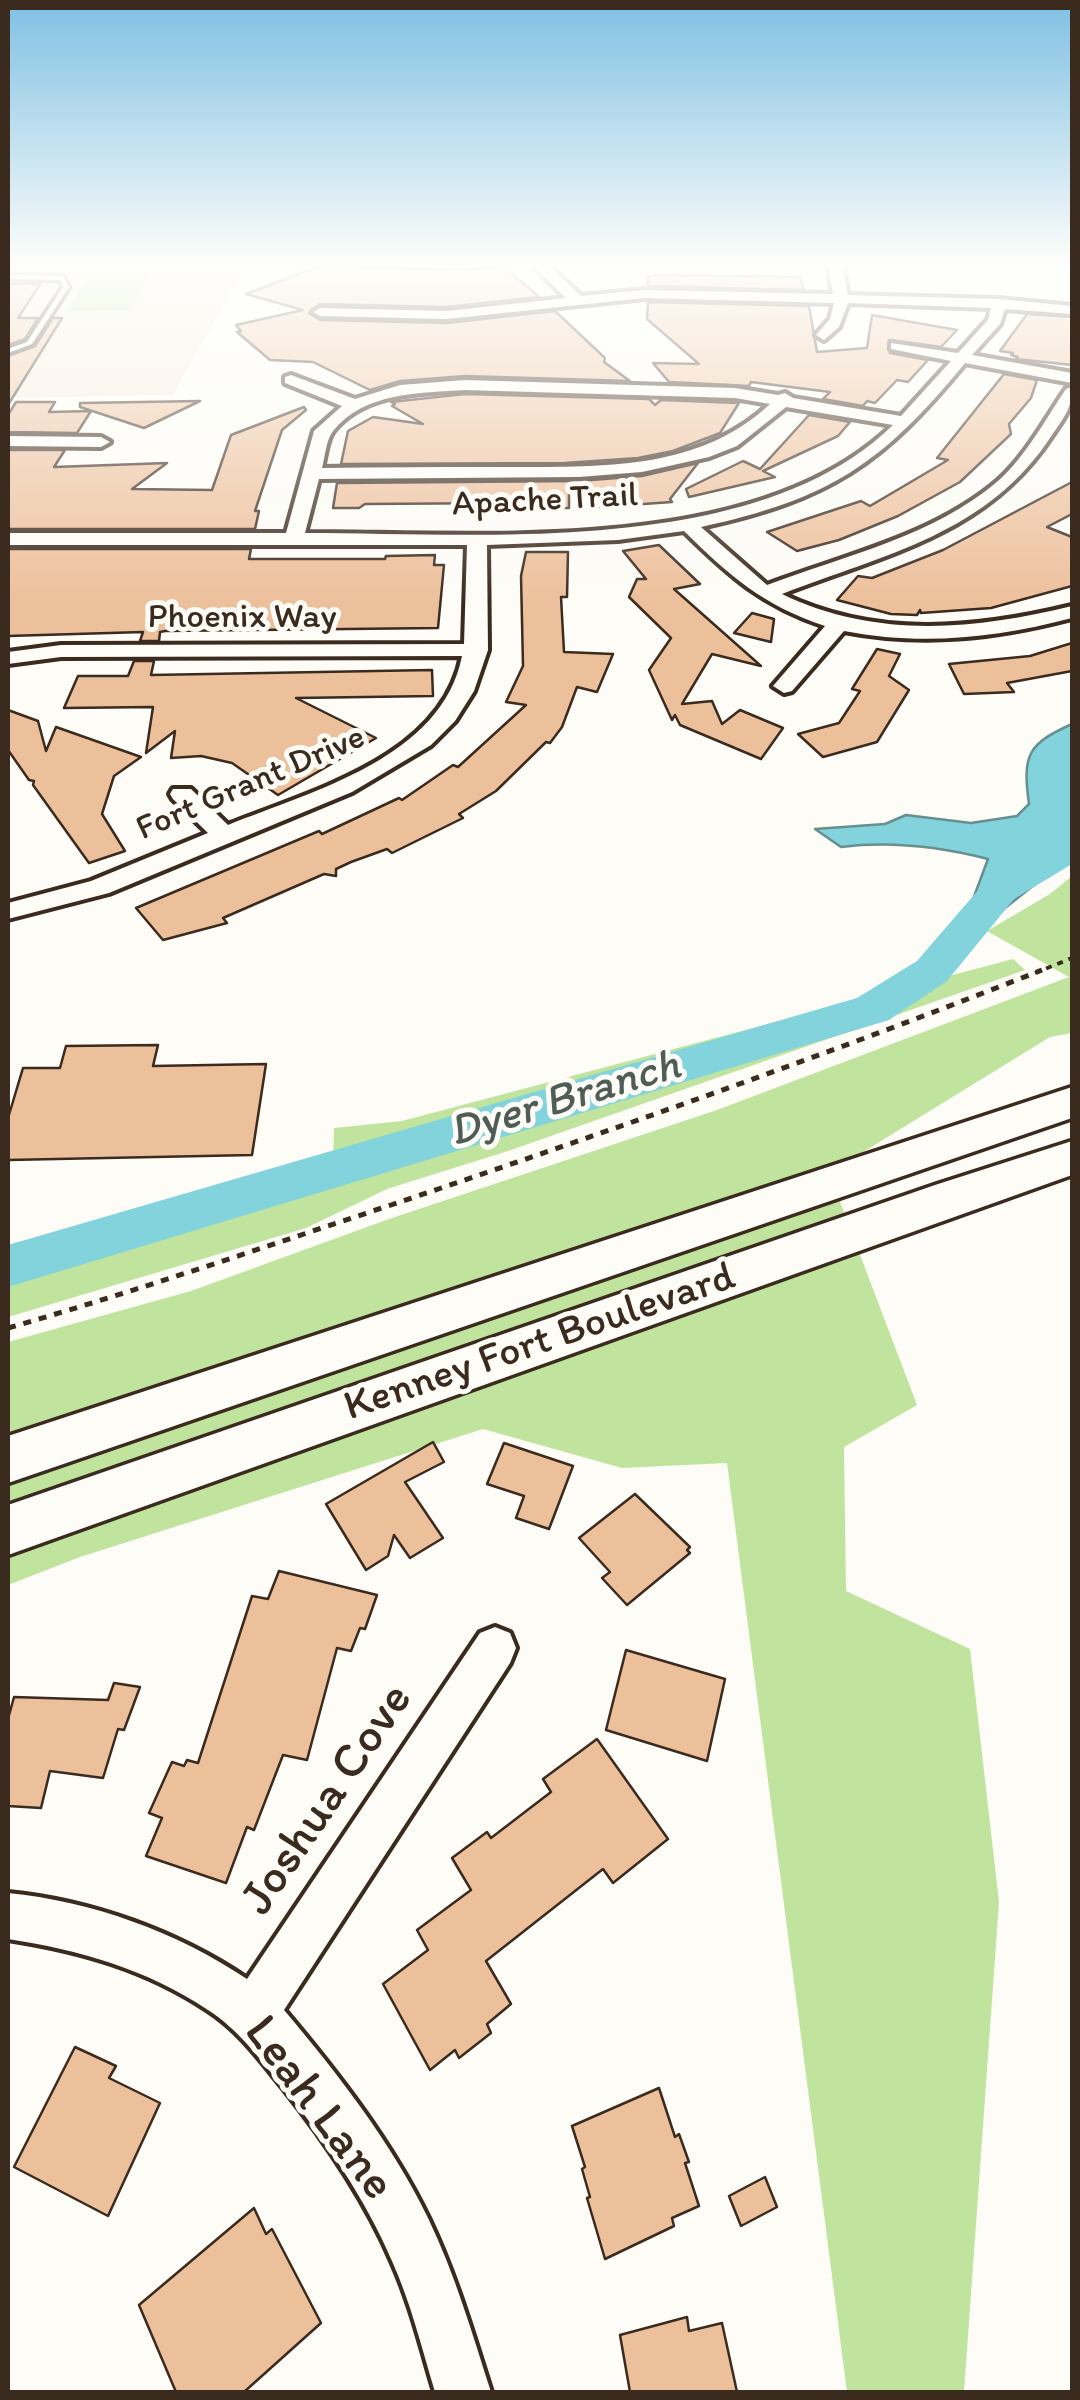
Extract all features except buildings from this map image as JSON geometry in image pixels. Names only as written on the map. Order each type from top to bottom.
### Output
[{"type":"main road","name":"Kenney Fort Boulevard","points":[[8,1460],[1072,1102]]},
{"type":"main road","name":"Kenney Fort Boulevard","points":[[8,1530],[1072,1158]]},
{"type":"street","name":"Apache Trail","points":[[8,539],[477,538],[598,534],[686,522],[759,505],[831,478],[870,454],[943,378]]},
{"type":"street","points":[[291,380],[354,405]]},
{"type":"street","points":[[294,539],[322,431],[354,405],[400,390],[454,385],[724,392],[784,398],[904,422]]},
{"type":"street","points":[[766,593],[927,530],[994,493],[1015,472],[1072,392]]},
{"type":"street","points":[[310,474],[579,471],[635,466],[683,458],[730,442],[749,431],[784,398]]},
{"type":"street","points":[[8,441],[101,442]]},
{"type":"street","points":[[686,522],[766,593],[840,622],[894,631],[962,633],[1024,626],[1072,612]]},
{"type":"street","name":"Fort Grant Drive","points":[[8,911],[100,887],[343,787],[400,756],[433,730],[458,704],[474,667],[477,538]]},
{"type":"street","points":[[784,686],[840,622]]},
{"type":"street","name":"Phoenix Way","points":[[8,658],[61,651],[476,650]]},
{"type":"street","points":[[182,794],[224,836]]},
{"type":"street","name":"Joshua Cove","points":[[253,2013],[496,1648]]},
{"type":"street","name":"Leah Lane","points":[[8,1916],[82,1930],[140,1950],[198,1978],[253,2013],[359,2149],[403,2224],[438,2312],[463,2392]]},
{"type":"path","points":[[8,1328],[106,1300],[512,1164],[862,1042],[1072,958]]},
{"type":"shaded area","points":[[8,378],[183,378],[173,395],[8,398]]},
{"type":"green space","points":[[1072,876],[1072,1033],[1050,1037],[829,1173],[917,1405],[844,1447],[846,1591],[970,1649],[999,1902],[964,2392],[847,2392],[727,1463],[622,1468],[483,1429],[80,1557],[8,1585],[8,1342],[191,1291],[389,1219],[717,1110],[1069,977],[987,931],[1050,894]]},
{"type":"green space","points":[[1013,959],[1025,970],[508,1151],[387,1189],[306,1228],[8,1317],[8,1251],[214,1202],[333,1164],[334,1128],[402,1121]]},
{"type":"water","points":[[1072,724],[1072,855],[1000,912],[953,964],[932,971],[943,946],[963,926],[988,859],[915,846],[841,847],[815,829],[885,824],[906,815],[971,823],[1017,816],[1029,804],[1027,773],[1031,753],[1046,738]]},
{"type":"waterway","name":"Dyer Branch","points":[[8,1266],[873,1009],[932,971],[1000,890],[1072,848]]}]
